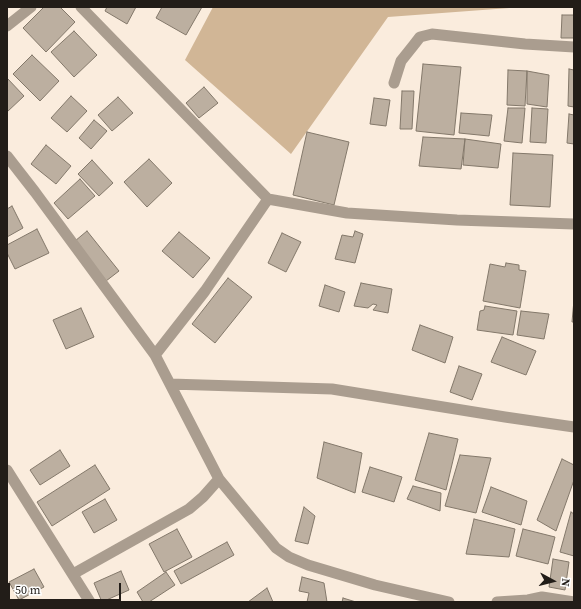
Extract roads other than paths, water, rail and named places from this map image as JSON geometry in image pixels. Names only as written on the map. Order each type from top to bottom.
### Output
[{"type":"street","points":[[7,26],[31,7]]},
{"type":"street","points":[[81,7],[268,199],[347,213],[457,220],[574,224]]},
{"type":"street","points":[[394,83],[401,61],[420,37],[432,34],[525,44],[574,47]]},
{"type":"street","points":[[7,156],[155,355],[219,479],[276,548],[289,557],[308,565],[375,585],[449,602]]},
{"type":"street","points":[[155,355],[205,291],[268,199]]},
{"type":"street","points":[[170,384],[332,389],[506,417],[574,426]]},
{"type":"street","points":[[7,470],[90,602]]},
{"type":"street","points":[[73,574],[189,509],[203,497],[219,479]]},
{"type":"street","points":[[497,602],[528,600],[542,597],[574,602]]}]
